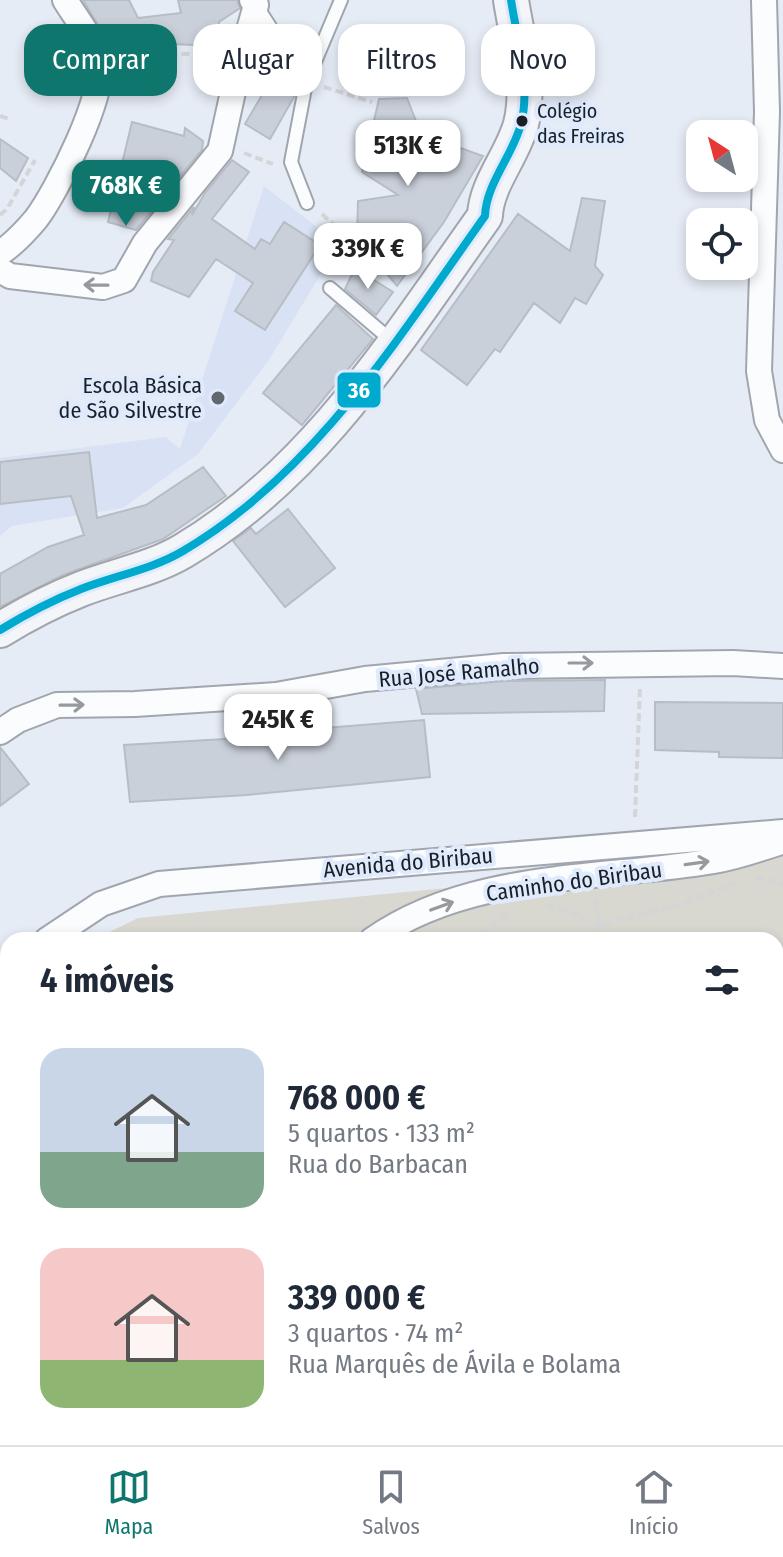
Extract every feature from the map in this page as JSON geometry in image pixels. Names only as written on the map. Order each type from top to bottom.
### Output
[{"type":"main road","points":[[0,630],[80,589],[179,554],[222,528],[286,473],[318,440],[394,343],[485,216],[485,203],[513,149],[524,101],[511,0]]},
{"type":"street","points":[[65,0],[79,24]]},
{"type":"street","points":[[764,0],[767,143],[759,371],[767,420],[783,450]]},
{"type":"street","points":[[249,24],[254,2]]},
{"type":"street","points":[[0,253],[14,243],[37,217],[70,160],[92,96]]},
{"type":"street","points":[[0,270],[10,276],[103,287],[124,280],[145,243],[220,151],[232,96]]},
{"type":"street","name":"Rua José Ramalho","points":[[0,732],[18,720],[57,705],[135,704],[276,695],[365,679],[504,666],[733,663],[783,666]]},
{"type":"street","name":"Avenida do Biribau","points":[[59,932],[101,904],[159,884],[783,832]]},
{"type":"street","name":"Caminho do Biribau","points":[[387,932],[437,906],[491,890],[716,861],[783,841]]},
{"type":"lane","points":[[322,50],[341,0]]},
{"type":"lane","points":[[254,2],[268,24]]},
{"type":"lane","points":[[304,96],[291,162],[307,203]]},
{"type":"lane","points":[[330,288],[394,343]]},
{"type":"path","points":[[322,88],[372,102]]},
{"type":"path","points":[[0,116],[10,119]]},
{"type":"path","points":[[226,124],[239,128],[234,149],[271,165],[291,162]]},
{"type":"path","points":[[0,215],[7,209],[35,160]]},
{"type":"path","points":[[307,203],[347,237],[348,254],[330,288]]},
{"type":"path","points":[[635,817],[640,687]]},
{"type":"path","points":[[749,879],[759,876],[783,884]]},
{"type":"path","points":[[535,904],[567,911],[599,926],[682,904],[739,882]]},
{"type":"path","points":[[480,932],[514,909]]},
{"type":"path","points":[[598,914],[599,932]]},
{"type":"shaded area","name":"Escola Básica de São Silvestre","points":[[264,186],[339,244],[269,360],[198,454],[123,508],[12,526],[0,536],[0,458],[166,437],[180,449]]},
{"type":"shaded area","points":[[783,854],[783,932],[109,932],[138,918],[478,885],[492,905],[577,890],[702,877]]},
{"type":"building","points":[[83,0],[129,0],[138,18],[181,13],[178,0],[237,0],[240,8],[219,24],[193,24],[193,45],[177,44],[177,24],[97,24]]},
{"type":"building","points":[[261,96],[294,96],[270,139],[245,124]]},
{"type":"building","points":[[407,98],[421,134],[483,156],[444,222],[397,286],[357,238],[358,201],[398,195],[362,172],[379,99]]},
{"type":"building","points":[[132,122],[184,136],[185,128],[203,141],[202,150],[136,230],[108,222]]},
{"type":"building","points":[[0,139],[28,158],[16,181],[0,168]]},
{"type":"building","points":[[232,160],[249,172],[212,219],[255,249],[261,239],[270,244],[284,222],[320,245],[265,330],[235,311],[253,283],[216,259],[189,297],[151,281],[153,272],[174,240],[168,239],[194,207],[192,215],[205,193]]},
{"type":"building","points":[[582,198],[605,201],[595,266],[603,275],[586,304],[575,298],[560,323],[534,303],[500,352],[495,349],[467,385],[421,350],[518,214],[570,251]]},
{"type":"building","points":[[355,268],[393,292],[376,315],[345,289]]},
{"type":"building","points":[[336,305],[373,339],[302,425],[263,393]]},
{"type":"building","points":[[89,452],[97,518],[146,505],[203,467],[226,496],[163,539],[63,575],[0,607],[0,574],[48,547],[84,535],[71,496],[0,504],[0,462]]},
{"type":"building","points":[[288,509],[335,568],[285,607],[233,541],[251,528],[256,534]]},
{"type":"building","points":[[605,680],[604,711],[422,714],[416,689],[505,681]]},
{"type":"building","points":[[655,702],[783,703],[783,758],[719,757],[719,752],[655,750]]},
{"type":"building","points":[[424,720],[430,777],[247,795],[130,802],[124,745],[242,738]]},
{"type":"building","points":[[0,747],[29,784],[0,806]]},
{"type":"transit line","name":"36","points":[[0,630],[71,593],[159,563],[183,551],[230,519],[274,483],[351,400],[485,216],[490,192],[517,136],[524,109],[522,62],[511,0]]},
{"type":"place","name":"Colégio das Freiras","points":[[522,121]]},
{"type":"place","name":"Escola Básica de São Silvestre","points":[[218,398]]}]
